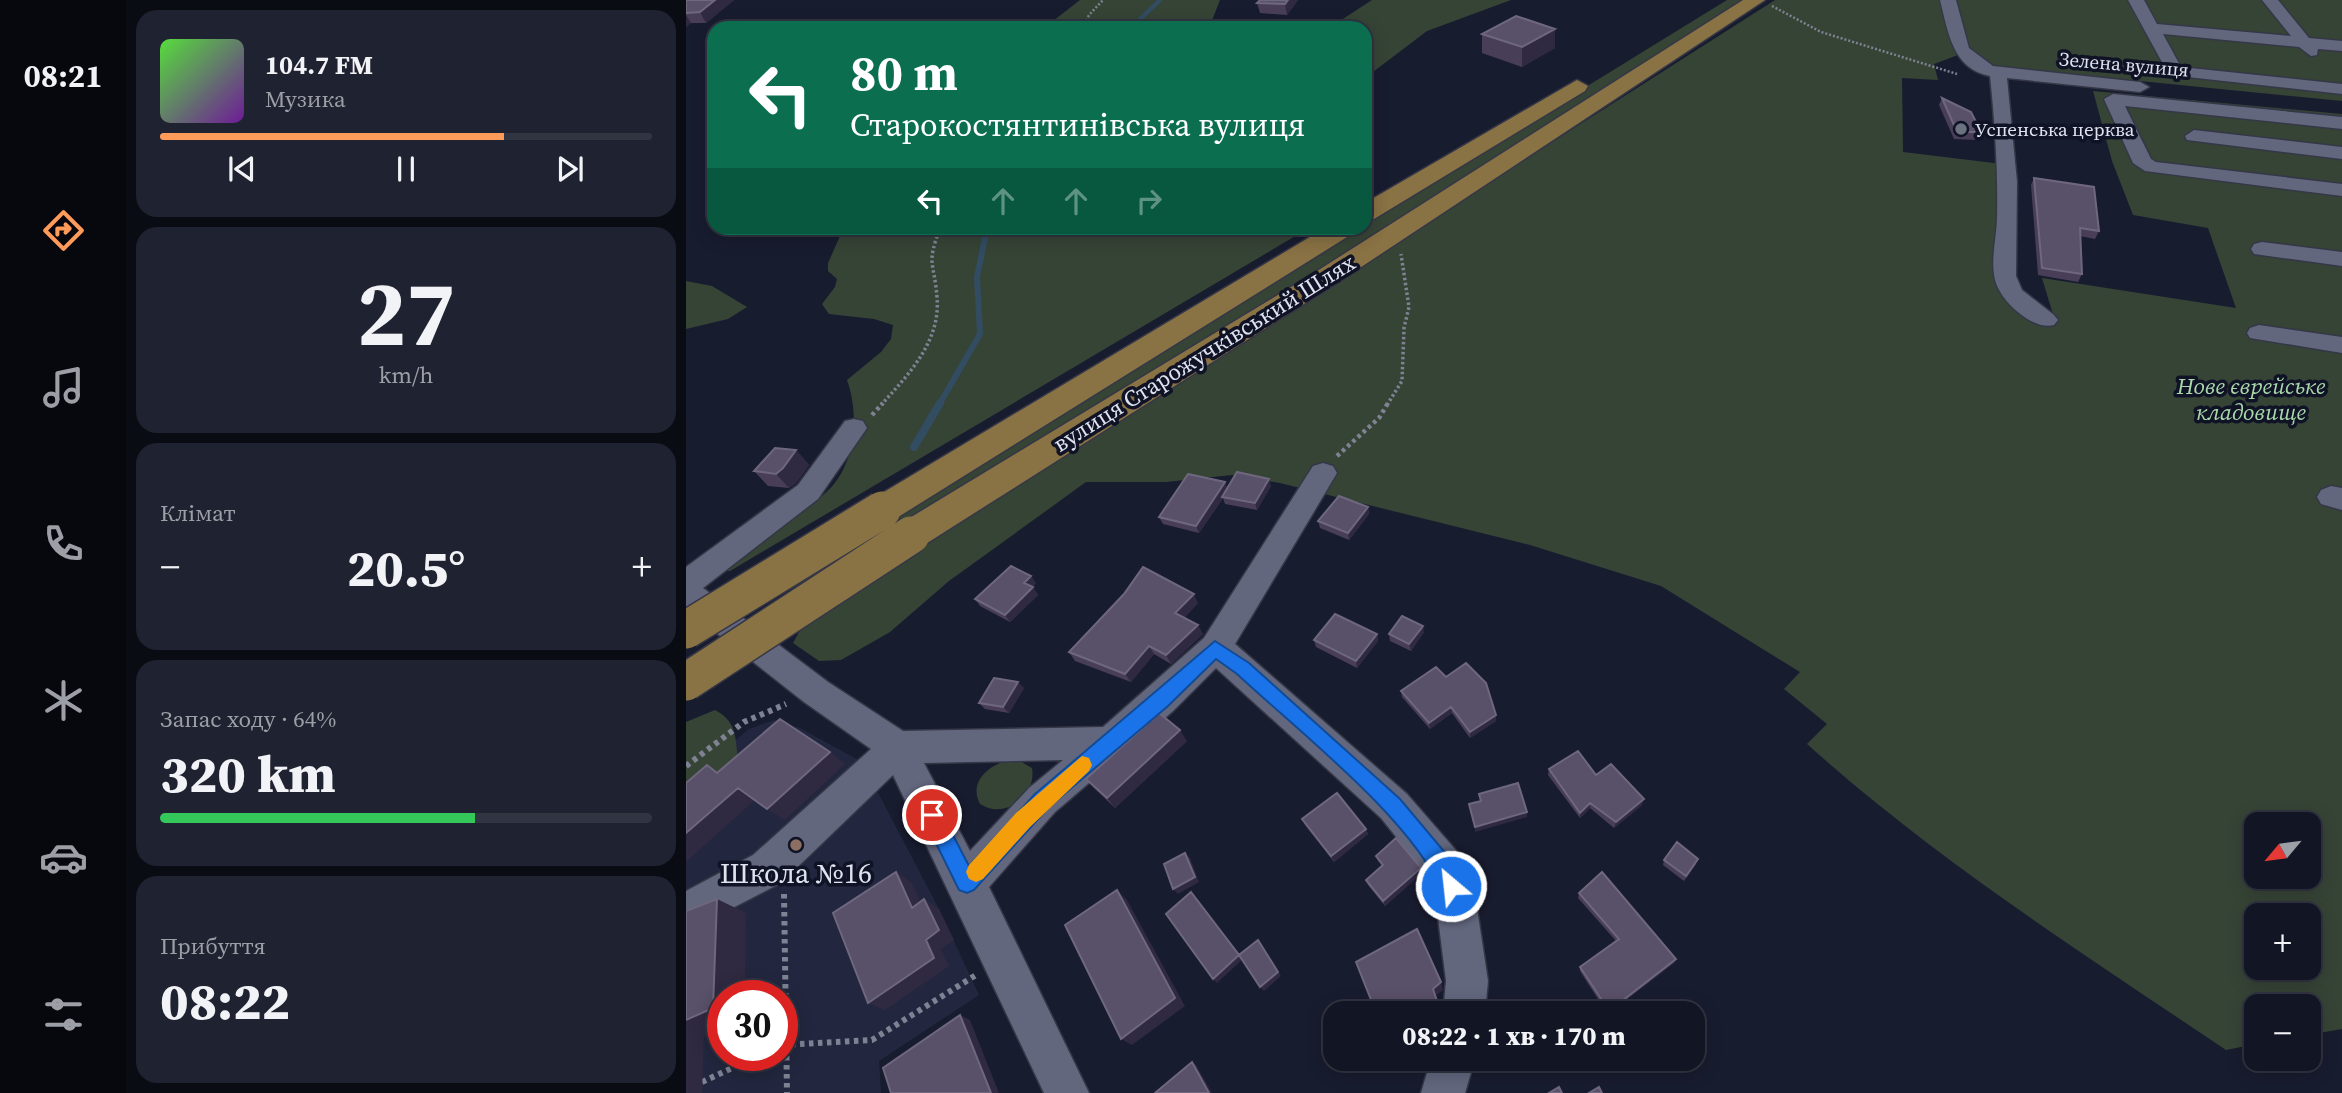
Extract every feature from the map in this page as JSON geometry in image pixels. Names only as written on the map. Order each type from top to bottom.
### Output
[{"type":"main road","points":[[1667,31],[1718,0]]},
{"type":"main road","name":"вулиця Старожучківський Шлях","points":[[686,682],[911,535],[1761,2]]},
{"type":"main road","points":[[1372,210],[1599,72]]},
{"type":"main road","name":"вулиця Старожучківський Шлях","points":[[686,630],[1332,235]]},
{"type":"street","points":[[1948,0],[1961,50],[1993,72],[2007,164],[2008,224],[2003,254],[2007,285],[2014,295],[2046,320]]},
{"type":"street","points":[[2136,0],[2175,72],[2342,89]]},
{"type":"street","points":[[2270,0],[2342,89]]},
{"type":"street","points":[[2151,28],[2342,46]]},
{"type":"street","name":"Зелена вулиця","points":[[1993,72],[2342,107]]},
{"type":"street","points":[[2342,122],[2113,99],[2143,163],[2152,167],[2342,190]]},
{"type":"street","points":[[2194,136],[2342,153]]},
{"type":"street","points":[[2262,249],[2342,259]]},
{"type":"street","points":[[2259,333],[2342,345]]},
{"type":"street","points":[[686,584],[808,492],[854,428]]},
{"type":"street","points":[[967,883],[1032,810],[1161,700],[1215,649],[1323,473]]},
{"type":"street","points":[[686,592],[816,692],[898,747],[967,883],[1067,1093]]},
{"type":"street","points":[[1215,649],[1243,669],[1394,806],[1446,869],[1456,902],[1467,981],[1465,1001]]},
{"type":"street","points":[[686,912],[768,869],[898,747],[1108,743]]},
{"type":"street","points":[[1443,1093],[1449,1071]]},
{"type":"path","points":[[1086,21],[1102,0]]},
{"type":"path","points":[[1761,2],[1821,32],[1947,72],[1971,75],[1993,72]]},
{"type":"path","points":[[1323,473],[1380,418],[1402,381],[1404,328],[1409,307],[1397,231]]},
{"type":"path","points":[[854,428],[889,398],[933,337],[937,298],[929,257],[937,235]]},
{"type":"path","points":[[686,766],[744,722],[816,692]]},
{"type":"path","points":[[784,854],[784,980]]},
{"type":"path","points":[[798,1043],[872,1040],[947,991]]},
{"type":"path","points":[[702,1082],[726,1071]]},
{"type":"path","points":[[785,1071],[786,1093]]},
{"type":"shaded area","name":"Школа №16","points":[[774,720],[800,728],[862,762],[939,909],[979,995],[879,1061],[881,1093],[686,1093],[686,781],[749,729]]},
{"type":"green space","points":[[1080,0],[1220,0],[1212,21],[1053,21]]},
{"type":"green space","points":[[1372,0],[1511,0],[1427,31],[1372,73],[1372,21],[1340,21]]},
{"type":"green space","points":[[1727,0],[1747,0],[895,538],[883,538],[877,532],[878,525],[1346,235],[1372,235],[1372,219]]},
{"type":"green space","name":"Нове єврейське кладовище","points":[[1775,0],[2342,0],[2342,101],[1998,67],[1966,52],[1934,64],[1938,80],[1902,78],[1903,152],[2002,164],[2002,284],[2055,321],[2042,278],[2236,308],[2208,228],[2133,215],[2112,161],[2093,91],[2342,114],[2342,1029],[2321,1033],[2321,994],[2244,994],[2244,1046],[2226,1050],[1958,866],[1807,744],[1827,724],[1784,689],[1800,672],[1661,586],[1530,545],[1280,483],[1232,475],[1166,482],[1086,482],[949,581],[890,632],[841,660],[819,661],[793,643],[808,616]]},
{"type":"green space","points":[[837,235],[1297,235],[730,571],[717,571],[771,525],[823,495],[834,484],[849,457],[854,425],[847,380],[881,352],[891,339],[893,325],[874,319],[829,314],[822,304],[835,287],[837,279],[828,271],[828,263],[840,236]]},
{"type":"green space","points":[[686,281],[712,286],[747,307],[728,319],[686,329]]},
{"type":"green space","points":[[715,710],[731,725],[738,759],[686,799],[686,722]]},
{"type":"green space","points":[[1016,759],[1032,768],[1032,779],[1024,796],[1017,803],[999,809],[980,804],[977,787],[984,773],[999,764]]},
{"type":"building","points":[[686,0],[715,0],[700,12],[686,13]]},
{"type":"building","points":[[1260,0],[1288,0],[1285,4],[1257,3]]},
{"type":"building","points":[[1516,16],[1555,29],[1522,47],[1482,34]]},
{"type":"building","points":[[1942,98],[1971,112],[1981,132],[1957,132]]},
{"type":"building","points":[[2034,178],[2094,187],[2099,231],[2080,228],[2082,274],[2042,268]]},
{"type":"building","points":[[775,448],[796,450],[776,474],[754,471]]},
{"type":"building","points":[[1237,472],[1269,479],[1255,503],[1222,497]]},
{"type":"building","points":[[1188,474],[1225,482],[1196,526],[1159,517]]},
{"type":"building","points":[[1339,496],[1368,507],[1348,533],[1318,521]]},
{"type":"building","points":[[1011,566],[1031,576],[1024,583],[1033,587],[1005,615],[975,599]]},
{"type":"building","points":[[1143,567],[1194,594],[1175,613],[1198,625],[1166,655],[1149,646],[1125,674],[1069,652],[1124,594]]},
{"type":"building","points":[[1335,614],[1377,634],[1356,661],[1314,640]]},
{"type":"building","points":[[1402,616],[1423,626],[1409,644],[1389,634]]},
{"type":"building","points":[[1466,663],[1486,683],[1496,715],[1470,732],[1451,707],[1429,723],[1401,691],[1436,667],[1446,677]]},
{"type":"building","points":[[994,678],[1018,682],[1003,707],[979,703]]},
{"type":"building","points":[[1159,713],[1180,730],[1107,798],[1086,779]]},
{"type":"building","points":[[780,719],[830,752],[767,809],[738,788],[686,833],[686,783],[707,765],[717,773]]},
{"type":"building","points":[[1578,751],[1596,775],[1611,764],[1644,799],[1616,822],[1590,803],[1580,813],[1549,769]]},
{"type":"building","points":[[1518,783],[1527,812],[1475,827],[1469,804],[1481,801],[1479,794]]},
{"type":"building","points":[[1337,793],[1366,829],[1331,856],[1302,819]]},
{"type":"building","points":[[1396,838],[1421,868],[1383,901],[1366,880],[1383,865],[1376,856]]},
{"type":"building","points":[[1677,842],[1698,859],[1686,876],[1664,860]]},
{"type":"building","points":[[1185,853],[1195,877],[1173,889],[1164,864]]},
{"type":"building","points":[[896,872],[912,908],[924,899],[939,930],[926,940],[934,958],[868,1003],[833,913]]},
{"type":"building","points":[[1602,872],[1676,959],[1622,1001],[1602,1001],[1580,967],[1619,939],[1579,893]]},
{"type":"building","points":[[1117,890],[1175,998],[1121,1039],[1065,925]]},
{"type":"building","points":[[1191,892],[1239,955],[1213,979],[1166,914]]},
{"type":"building","points":[[717,899],[714,980],[707,980],[707,1011],[686,1020],[686,911]]},
{"type":"building","points":[[1417,929],[1441,982],[1433,989],[1437,1001],[1371,1001],[1356,962]]},
{"type":"building","points":[[1258,940],[1278,972],[1260,987],[1239,955]]},
{"type":"building","points":[[960,1015],[991,1093],[891,1093],[883,1068]]},
{"type":"building","points":[[1192,1062],[1209,1093],[1155,1093]]},
{"type":"building","points":[[1559,1087],[1562,1093],[1549,1093]]},
{"type":"building","points":[[1599,1087],[1602,1093],[1589,1093]]},
{"type":"waterway","points":[[1138,21],[1160,0]]},
{"type":"waterway","points":[[939,405],[980,334],[977,277],[986,235]]},
{"type":"waterway","points":[[914,447],[940,403]]},
{"type":"slow traffic","points":[[976,872],[1042,800],[1082,765]]},
{"type":"place","name":"Успенська церква","points":[[1961,129]]},
{"type":"place","name":"Школа №16","points":[[796,845]]},
{"type":"route","points":[[932,815],[967,883],[1042,800],[1161,700],[1215,649],[1243,669],[1394,806],[1446,869],[1451,886]]}]
